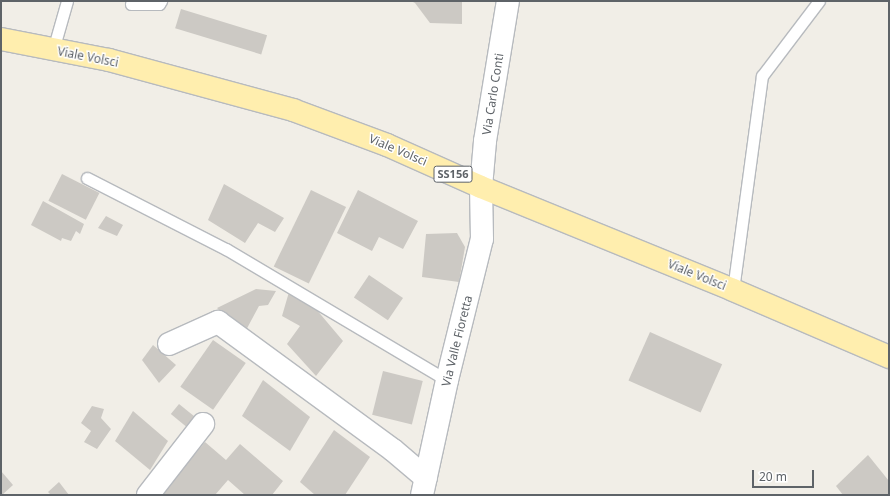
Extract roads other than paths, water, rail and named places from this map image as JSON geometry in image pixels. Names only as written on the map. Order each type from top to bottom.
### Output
[{"type":"main road","name":"Viale Volsci","points":[[1,39],[116,62],[293,110],[387,145],[481,187],[733,290],[889,357]]},
{"type":"street","name":"Via Carlo Conti","points":[[481,187],[485,141],[508,1]]},
{"type":"street","name":"Via Valle Fioretta","points":[[424,486],[447,380],[482,239],[481,187]]},
{"type":"street","points":[[169,344],[218,322],[393,450],[424,486]]},
{"type":"street","points":[[148,495],[203,424]]},
{"type":"lane","points":[[53,50],[67,1]]},
{"type":"lane","points":[[131,4],[159,4],[161,1]]},
{"type":"lane","points":[[733,290],[762,76],[819,1]]},
{"type":"lane","points":[[87,178],[226,249],[447,380]]}]
